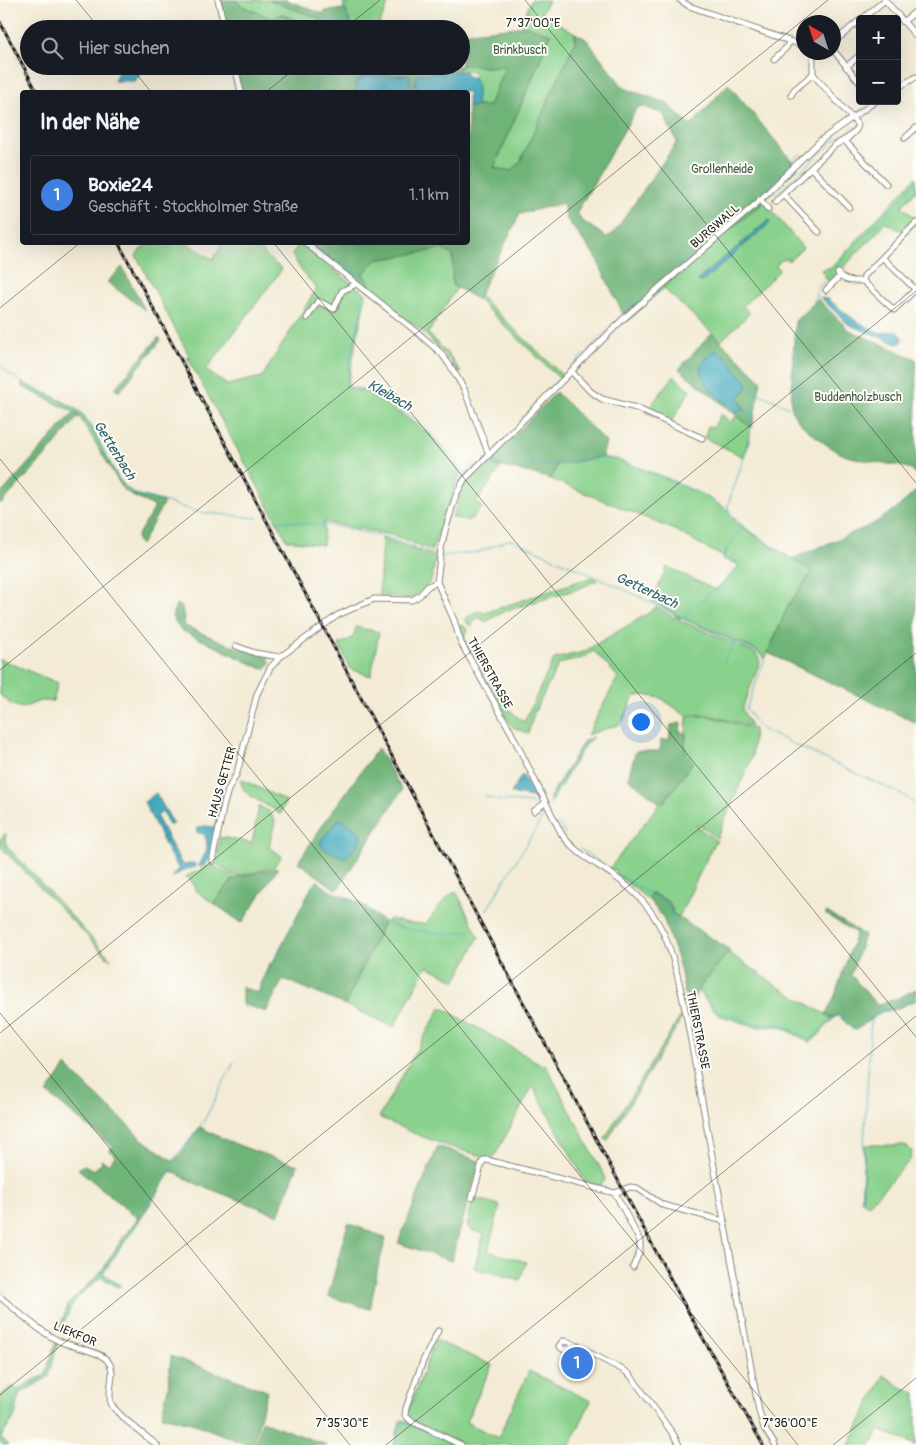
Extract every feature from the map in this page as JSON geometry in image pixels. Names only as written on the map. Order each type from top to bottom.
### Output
[{"type":"street","points":[[218,0],[224,20]]},
{"type":"street","points":[[680,0],[689,6],[796,44]]},
{"type":"street","points":[[867,15],[885,0],[916,36]]},
{"type":"street","points":[[903,22],[916,11]]},
{"type":"street","points":[[841,36],[856,24]]},
{"type":"street","points":[[774,59],[790,42]]},
{"type":"street","points":[[846,67],[856,58]]},
{"type":"street","points":[[775,202],[838,143],[858,128],[852,117],[813,74],[813,60]]},
{"type":"street","points":[[840,60],[856,78]]},
{"type":"street","points":[[791,94],[813,74]]},
{"type":"street","points":[[237,75],[241,90]]},
{"type":"street","points":[[901,86],[916,77]]},
{"type":"street","name":"BURGWALL","points":[[485,459],[623,319],[760,199],[821,140],[870,105]]},
{"type":"street","points":[[905,138],[916,128]]},
{"type":"street","points":[[844,140],[886,184]]},
{"type":"street","points":[[811,168],[849,208]]},
{"type":"street","points":[[783,194],[819,232]]},
{"type":"street","points":[[760,199],[768,208]]},
{"type":"street","points":[[863,281],[864,276],[916,223]]},
{"type":"street","points":[[308,245],[433,345],[446,360],[464,389],[485,459]]},
{"type":"street","points":[[826,290],[839,275],[848,281],[863,281],[894,310],[916,289],[883,258]]},
{"type":"street","points":[[307,318],[318,301],[334,310],[342,291],[356,284]]},
{"type":"street","points":[[571,371],[590,391],[602,399],[636,408],[702,438]]},
{"type":"street","name":"THIERSTRASSE","points":[[485,459],[460,486],[445,531],[440,552],[437,582],[454,620],[461,643],[511,732],[545,803],[568,844],[635,892],[650,909],[665,935],[674,961],[680,989],[761,1421],[775,1445]]},
{"type":"street","name":"HAUS GETTER","points":[[212,861],[228,790],[238,773],[257,694],[266,674],[280,657],[328,621],[352,608],[374,599],[412,600],[419,596],[428,586],[437,582]]},
{"type":"street","points":[[236,646],[255,653],[280,657]]},
{"type":"street","points":[[534,811],[545,803]]},
{"type":"street","points":[[472,1198],[482,1163],[484,1160],[487,1160],[615,1193],[630,1187],[637,1188],[663,1205],[724,1221]]},
{"type":"street","points":[[615,1193],[640,1241],[640,1251],[633,1267]]},
{"type":"street","name":"LIEKFOR","points":[[0,1297],[48,1335],[103,1357],[110,1364],[112,1373],[110,1396],[114,1409],[156,1445]]},
{"type":"street","points":[[438,1331],[423,1361],[404,1415],[411,1421],[461,1445]]},
{"type":"street","points":[[578,1346],[619,1366],[631,1376],[673,1434],[678,1445]]},
{"type":"green space","points":[[220,0],[235,0],[242,6],[273,19],[281,14],[295,20],[225,20]]},
{"type":"green space","points":[[235,0],[269,0],[321,19],[296,20],[281,14],[273,19],[242,6]]},
{"type":"green space","points":[[269,0],[287,0],[323,14],[325,11],[344,9],[350,20],[320,19]]},
{"type":"green space","points":[[343,0],[390,0],[381,20],[350,20],[344,9]]},
{"type":"green space","points":[[531,0],[549,0],[541,13],[575,33],[575,42],[520,162],[512,171],[494,168],[551,34],[526,26],[520,27]]},
{"type":"green space","points":[[526,26],[551,34],[494,168],[512,171],[520,162],[575,42],[575,33],[586,39],[624,88],[666,103],[691,126],[728,84],[798,168],[763,200],[761,205],[708,247],[627,322],[596,258],[566,218],[563,203],[520,214],[477,299],[452,285],[453,255],[442,249],[376,260],[363,274],[370,284],[368,290],[309,245],[470,245],[470,107],[489,106],[505,67],[470,65],[470,32]],"holes":[[[642,106],[663,114],[677,142],[613,234],[606,237],[581,220],[577,212],[637,108]]]},
{"type":"green space","points":[[470,64],[479,64],[485,67],[500,65],[505,67],[489,106],[476,106],[477,89],[473,71],[470,71]]},
{"type":"green space","points":[[238,75],[418,75],[415,84],[419,90],[412,90],[409,76],[366,76],[356,81],[356,90],[242,90]]},
{"type":"green space","points":[[916,177],[916,191],[902,206],[916,219],[916,222],[906,233],[886,223],[829,282],[821,270],[832,267]]},
{"type":"green space","points":[[763,200],[803,248],[790,260],[787,260],[787,258],[778,262],[776,266],[780,270],[743,306],[750,313],[721,341],[663,288]],"holes":[[[769,220],[771,222],[702,282],[699,282],[699,279]]]},
{"type":"green space","points":[[145,245],[189,245],[213,259],[222,245],[253,245],[282,269],[206,370],[227,385],[262,377],[317,288],[303,273],[292,255],[298,245],[302,245],[366,294],[347,388],[365,391],[429,434],[459,469],[432,550],[395,536],[324,522],[323,545],[287,540],[187,357],[191,359],[136,255]]},
{"type":"green space","points":[[442,249],[453,255],[452,285],[457,288],[428,333],[452,359],[461,373],[422,331],[368,290],[363,274],[376,260]]},
{"type":"green space","points":[[122,267],[145,310],[107,282]]},
{"type":"green space","points":[[479,295],[562,375],[560,379],[477,299]]},
{"type":"green space","name":"Buddenholzbusch","points":[[818,299],[849,330],[916,359],[916,474],[908,468],[901,466],[842,454],[829,447],[796,418],[791,404],[795,321]]},
{"type":"green space","points":[[712,333],[761,380],[752,428],[679,369]],"holes":[[[717,351],[725,356],[746,390],[738,398],[743,405],[739,411],[720,399],[702,375],[701,368],[707,357]]]},
{"type":"green space","points":[[159,337],[161,340],[120,391],[117,391],[115,389],[117,386]]},
{"type":"green space","points":[[674,376],[690,390],[671,423],[646,412]]},
{"type":"green space","points":[[23,383],[72,406],[84,416],[96,435],[112,468],[126,487],[134,493],[134,497],[123,489],[80,417],[74,412],[21,386]]},
{"type":"green space","points":[[556,392],[606,442],[602,457],[557,465],[551,479],[487,464]]},
{"type":"green space","points":[[74,412],[80,417],[0,505],[0,495]]},
{"type":"green space","points":[[721,414],[731,422],[736,416],[751,427],[744,457],[704,438],[708,426],[713,428]]},
{"type":"green space","points":[[596,457],[615,459],[666,478],[707,497],[728,510],[736,522],[744,528],[812,572],[789,604],[765,659],[758,651],[683,618],[652,601],[667,567],[716,590],[738,567],[737,563],[723,559],[727,549],[723,557],[675,530],[551,479],[557,465]]},
{"type":"green space","points":[[486,462],[487,464],[501,467],[476,503],[482,507],[475,516],[467,521],[452,517],[466,481]]},
{"type":"green space","points":[[916,491],[916,723],[768,653],[789,604],[812,572],[792,559],[873,524],[897,508]]},
{"type":"green space","points":[[135,494],[164,502],[141,545],[137,540],[137,536],[154,506],[134,497]]},
{"type":"green space","points":[[382,538],[436,557],[431,581],[416,596],[409,599],[379,595]]},
{"type":"green space","points":[[591,577],[598,580],[578,589],[505,611],[486,622],[478,617],[471,626],[467,623],[466,619],[475,612],[484,613]]},
{"type":"green space","points":[[176,604],[182,607],[185,626],[235,647],[269,657],[268,661],[272,662],[265,669],[260,668],[181,630],[172,617]]},
{"type":"green space","points":[[656,607],[675,618],[676,616],[680,618],[679,620],[756,653],[760,662],[742,709],[751,726],[708,715],[685,715],[661,698],[644,695],[636,696],[632,700],[620,724],[587,735],[618,677],[594,651],[582,658],[559,664],[534,713],[528,734],[513,727],[507,719],[462,640],[459,626],[463,625],[468,630],[464,638],[497,695],[524,722],[554,659],[583,652]]},
{"type":"green space","points":[[356,627],[379,632],[371,676],[350,669],[339,644],[353,637]]},
{"type":"green space","points":[[0,659],[58,683],[53,701],[40,701],[22,708],[11,704],[0,695]]},
{"type":"green space","points":[[709,716],[754,729],[752,757],[717,838],[700,825],[696,826],[717,841],[714,843],[679,917],[672,913],[671,906],[666,900],[651,893],[648,899],[610,868],[660,803],[664,802],[693,762],[687,757],[685,751],[687,717]]},
{"type":"green space","points":[[681,723],[680,732],[686,733],[686,752],[693,762],[664,802],[660,803],[628,778],[636,751],[660,751],[661,740],[669,740],[671,725]]},
{"type":"green space","points":[[593,737],[585,745],[551,802],[550,797],[584,741]]},
{"type":"green space","points":[[378,748],[402,790],[337,890],[298,862]],"holes":[[[339,818],[361,833],[355,847],[344,858],[329,850],[321,840]]]},
{"type":"green space","points":[[241,779],[286,801],[280,815],[250,796],[242,786]]},
{"type":"green space","points":[[259,806],[270,812],[275,822],[269,847],[282,856],[274,867],[238,876],[231,874],[215,862],[220,837],[252,843]]},
{"type":"green space","points":[[6,833],[5,840],[7,846],[110,960],[0,846],[0,839]]},
{"type":"green space","points":[[212,864],[234,878],[213,903],[194,889],[196,888],[188,877],[185,877]]},
{"type":"green space","points":[[278,868],[242,923],[213,903],[234,878]]},
{"type":"green space","points":[[318,880],[328,890],[360,903],[384,922],[345,1005],[283,979],[266,1012],[242,1004],[242,987],[258,993],[270,963],[272,964],[313,885]]},
{"type":"green space","points":[[456,891],[479,937],[456,981],[427,966],[394,1027],[345,1005],[384,922],[387,922],[389,919],[426,924],[444,900]]},
{"type":"green space","points":[[651,893],[668,903],[671,906],[672,913],[730,950],[698,990],[688,1012],[680,968],[663,917],[648,899]]},
{"type":"green space","points":[[827,912],[864,935],[851,975],[877,1005],[896,999],[916,989],[916,1000],[896,1009],[881,1012],[856,1030],[852,1029],[839,1016],[830,1017],[826,1014],[834,998],[856,933],[825,914]]},
{"type":"green space","points":[[728,952],[777,986],[830,1017],[835,1017],[814,1040],[809,1042],[780,1026],[756,1027],[721,1016],[714,1011],[698,990]]},
{"type":"green space","points":[[441,1007],[544,1066],[545,1064],[604,1175],[605,1180],[601,1185],[596,1186],[586,1183],[533,1086],[493,1159],[435,1141],[379,1117]]},
{"type":"green space","points":[[682,1014],[682,1018],[607,1141],[605,1138]]},
{"type":"green space","points":[[66,1066],[142,1139],[173,1161],[179,1156],[200,1127],[235,1144],[298,1165],[278,1215],[197,1184],[171,1171],[140,1220],[78,1169],[84,1165],[92,1169],[92,1171],[102,1163],[101,1160],[109,1164],[115,1156],[109,1150],[113,1147],[47,1093]]},
{"type":"green space","points":[[865,1145],[904,1145],[912,1151],[911,1159],[868,1205],[862,1201]]},
{"type":"green space","points":[[438,1146],[479,1161],[451,1261],[398,1243]]},
{"type":"green space","points":[[473,1198],[500,1205],[488,1251],[526,1262],[520,1280],[474,1268],[484,1234],[473,1231],[467,1226]]},
{"type":"green space","points":[[138,1218],[140,1220],[103,1273],[121,1286],[117,1287],[101,1277],[73,1303],[61,1329],[59,1328],[69,1303],[100,1273]]},
{"type":"green space","points":[[348,1223],[386,1238],[370,1309],[328,1296]]},
{"type":"green space","points":[[435,1340],[492,1365],[466,1422],[498,1438],[529,1371],[591,1401],[570,1445],[464,1445],[406,1417]]},
{"type":"green space","points":[[56,1342],[58,1343],[50,1376],[20,1394],[14,1418],[1,1437],[9,1445],[3,1445],[0,1442],[0,1395],[12,1386],[18,1390],[45,1375]]},
{"type":"green space","points":[[171,1356],[267,1391],[253,1445],[248,1445],[195,1424],[161,1416],[168,1389]]},
{"type":"green space","points":[[884,1375],[901,1387],[916,1393],[916,1445],[879,1430],[871,1445],[849,1445]]},
{"type":"green space","points":[[404,1420],[456,1445],[394,1445],[400,1421]]},
{"type":"green space","points":[[262,1421],[326,1445],[255,1445]]},
{"type":"water","points":[[116,75],[140,75],[135,81],[114,81]]},
{"type":"water","points":[[409,75],[412,90],[356,90],[356,81],[366,76]]},
{"type":"water","points":[[418,75],[467,75],[473,77],[477,91],[476,106],[470,107],[470,90],[419,90],[415,84]]},
{"type":"water","points":[[769,220],[771,222],[702,282],[699,282],[699,279]]},
{"type":"water","points":[[821,298],[828,299],[856,321],[878,332],[898,332],[902,336],[902,342],[897,344],[848,324]]},
{"type":"water","points":[[714,351],[725,356],[747,383],[748,387],[738,398],[745,410],[740,410],[738,413],[732,409],[713,392],[704,379],[701,365]]},
{"type":"water","points":[[522,775],[534,793],[536,798],[511,793]]},
{"type":"water","points":[[220,791],[223,796],[210,859],[200,867],[198,864],[205,854],[207,843],[204,834],[196,831],[201,826],[215,827],[221,797],[218,794]]},
{"type":"water","points":[[156,793],[173,823],[170,826],[162,812],[157,817],[181,863],[184,865],[194,863],[196,867],[184,870],[173,877],[178,869],[177,866],[144,802]]},
{"type":"water","points":[[340,818],[361,833],[355,847],[344,858],[321,846],[321,840]]},
{"type":"waterway","name":"Kleibach","points":[[346,0],[348,20]]},
{"type":"waterway","name":"Kleibach","points":[[321,20],[322,17],[332,20]]},
{"type":"waterway","name":"Kleibach","points":[[315,75],[316,90]]},
{"type":"waterway","points":[[775,195],[836,139],[854,127]]},
{"type":"waterway","points":[[791,162],[802,152]]},
{"type":"waterway","points":[[764,193],[786,167]]},
{"type":"waterway","points":[[881,221],[916,181]]},
{"type":"waterway","points":[[648,292],[704,242],[756,201]]},
{"type":"waterway","points":[[836,268],[845,255],[879,223]]},
{"type":"waterway","name":"Kleibach","points":[[323,245],[322,251],[324,255],[367,279],[367,291]]},
{"type":"waterway","points":[[359,249],[360,245]]},
{"type":"waterway","points":[[813,305],[817,290],[831,272]]},
{"type":"waterway","name":"Kleibach","points":[[366,295],[350,358],[346,386],[366,390],[394,406],[426,429],[461,468],[437,549]]},
{"type":"waterway","points":[[626,313],[644,296]]},
{"type":"waterway","points":[[815,297],[821,298]]},
{"type":"waterway","points":[[797,403],[799,327],[802,317],[809,308]]},
{"type":"waterway","points":[[588,350],[618,320]]},
{"type":"waterway","points":[[562,377],[584,354]]},
{"type":"waterway","name":"Getterbach","points":[[0,365],[9,374],[23,383],[70,406],[82,414],[121,483],[132,493],[197,512],[257,518]]},
{"type":"waterway","points":[[520,420],[557,381]]},
{"type":"waterway","points":[[747,388],[789,407]]},
{"type":"waterway","points":[[740,531],[744,527],[731,515],[728,505],[749,443],[754,402]]},
{"type":"waterway","points":[[745,410],[752,416]]},
{"type":"waterway","points":[[485,462],[523,470],[531,460],[543,464],[558,465],[596,457],[615,459],[667,478],[707,497],[728,510]]},
{"type":"waterway","points":[[459,479],[479,461]]},
{"type":"waterway","points":[[744,527],[792,559],[874,524],[897,508],[916,491]]},
{"type":"waterway","name":"Getterbach","points":[[275,520],[333,526],[381,536],[438,555]]},
{"type":"waterway","points":[[696,606],[738,567],[737,564],[723,559],[725,551],[739,533]]},
{"type":"waterway","name":"Getterbach","points":[[442,556],[479,552],[508,540],[513,540],[756,651],[763,657],[764,662],[746,709],[761,729],[903,795],[916,805]]},
{"type":"waterway","points":[[683,619],[692,609]]},
{"type":"waterway","points":[[724,661],[735,642]]},
{"type":"waterway","points":[[550,805],[550,799],[587,739]]},
{"type":"waterway","points":[[485,796],[497,800],[531,803],[534,806]]},
{"type":"waterway","points":[[486,911],[544,815]]},
{"type":"waterway","points":[[559,824],[565,834]]},
{"type":"waterway","points":[[580,849],[611,870]]},
{"type":"waterway","points":[[616,874],[667,904],[670,908],[680,956]]},
{"type":"waterway","points":[[244,1009],[261,992],[270,967],[312,886],[318,881],[329,890]]},
{"type":"waterway","points":[[335,893],[361,905],[382,921]]},
{"type":"waterway","points":[[388,923],[407,929],[428,932],[450,933],[470,931]]},
{"type":"waterway","points":[[682,962],[687,972]]},
{"type":"waterway","points":[[695,983],[715,1009],[722,1014],[734,1016],[754,1024],[783,1025],[809,1039],[813,1038],[835,1015],[840,1014],[856,1028],[879,1011],[899,1006],[916,997]]},
{"type":"waterway","points":[[861,1201],[871,1017]]},
{"type":"waterway","points":[[61,1328],[74,1300],[101,1274],[159,1191],[170,1172],[172,1162],[204,1121],[234,1062]]},
{"type":"waterway","points":[[101,1274],[119,1286]]},
{"type":"waterway","points":[[0,1436],[11,1421],[14,1399],[17,1394],[47,1375],[54,1355]]},
{"type":"waterway","points":[[394,1445],[403,1422],[424,1431]]},
{"type":"waterway","points":[[428,1433],[453,1445]]},
{"type":"waterway","points":[[0,1439],[6,1445]]},
{"type":"railway","points":[[0,22],[20,60]]},
{"type":"railway","points":[[28,75],[36,90]]},
{"type":"railway","points":[[120,245],[685,1306],[763,1445]]},
{"type":"place","name":"Boxie24","points":[[577,1363]]},
{"type":"park label","name":"Brinkbusch","points":[[520,50]]},
{"type":"park label","name":"Grollenheide","points":[[722,169]]}]
